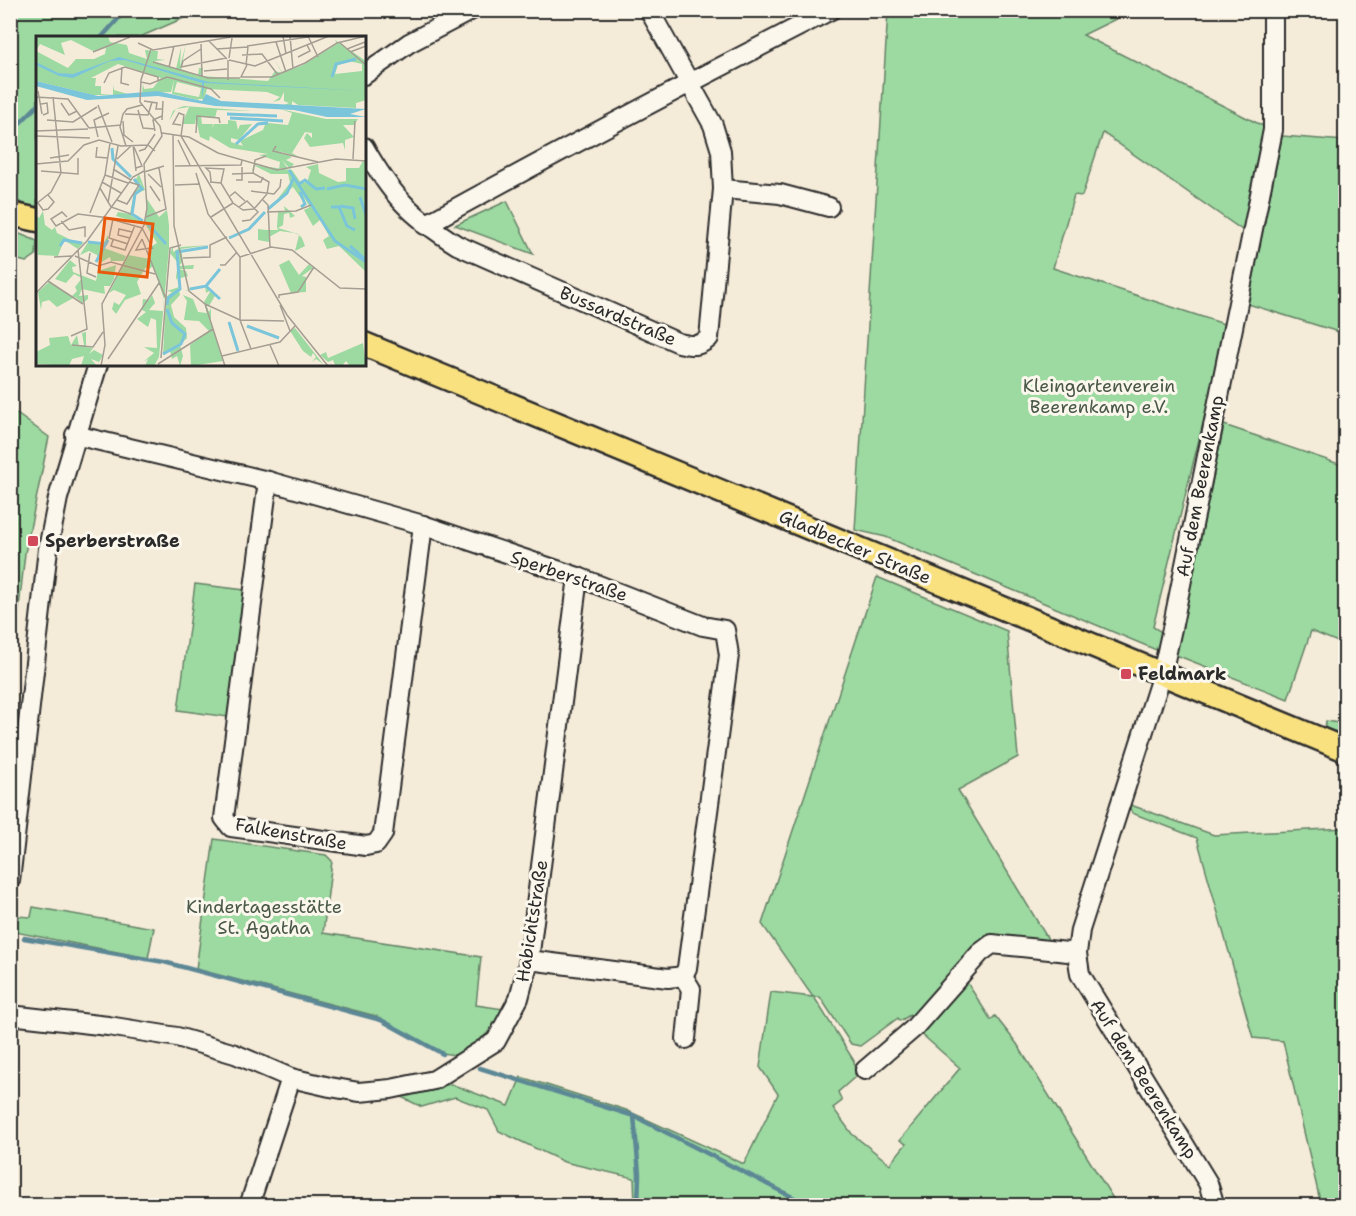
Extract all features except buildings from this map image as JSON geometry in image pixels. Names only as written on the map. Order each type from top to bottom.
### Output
[{"type":"main road","points":[[10,214],[36,220]]},
{"type":"main road","name":"Gladbecker Straße","points":[[366,345],[1346,750]]},
{"type":"street","points":[[366,74],[409,44],[472,10]]},
{"type":"street","name":"Bussardstraße","points":[[366,150],[397,199],[425,225],[457,245],[691,346],[702,344],[709,338],[723,189],[721,151],[713,125],[649,10]]},
{"type":"street","points":[[425,225],[688,83],[831,10]]},
{"type":"street","name":"Auf dem Beerenkamp","points":[[1215,1206],[1208,1183],[1080,974],[1077,953],[1080,930],[1162,674],[1273,130],[1273,10]]},
{"type":"street","points":[[723,189],[780,194],[829,207]]},
{"type":"street","points":[[87,406],[97,366]]},
{"type":"street","points":[[10,881],[48,549],[75,435],[108,366]]},
{"type":"street","name":"Sperberstraße","points":[[75,435],[268,482],[423,525],[578,577],[703,626],[725,630],[729,655],[688,957],[683,976],[691,989],[686,1039]]},
{"type":"street","name":"Falkenstraße","points":[[268,482],[224,818],[231,828],[366,846],[376,844],[383,834],[423,525]]},
{"type":"street","name":"Habichtstraße","points":[[10,1015],[108,1026],[177,1037],[235,1054],[291,1078],[359,1092],[391,1089],[434,1080],[452,1072],[496,1041],[519,998],[529,960],[578,577]]},
{"type":"street","points":[[865,1070],[913,1029],[980,953],[992,944],[1077,953]]},
{"type":"street","points":[[529,960],[668,978],[683,976]]},
{"type":"street","points":[[249,1206],[291,1078]]},
{"type":"green space","points":[[11,10],[200,11],[142,36],[36,36],[36,208],[11,199]]},
{"type":"green space","name":"Kleingartenverein Beerenkamp e.V.","points":[[888,11],[1132,11],[1083,35],[1265,127],[1245,232],[1103,133],[1082,196],[1074,195],[1053,268],[1227,325],[1153,627],[1165,634],[1161,652],[886,537],[855,530]]},
{"type":"green space","points":[[1282,136],[1345,141],[1345,334],[1248,304]]},
{"type":"green space","points":[[507,201],[533,254],[455,225]]},
{"type":"green space","points":[[10,230],[36,241],[36,255],[26,262],[11,258]]},
{"type":"green space","points":[[10,409],[49,437],[25,553],[15,644],[10,643]]},
{"type":"green space","points":[[1224,425],[1345,466],[1345,645],[1311,631],[1288,699],[1176,655]]},
{"type":"green space","points":[[877,577],[1007,631],[1018,757],[958,790],[1051,944],[1005,939],[978,942],[917,1020],[910,1015],[900,1021],[898,1018],[860,1046],[851,1044],[820,997],[814,997],[854,1061],[855,1077],[838,1092],[842,1101],[833,1108],[852,1134],[890,1164],[906,1144],[900,1140],[960,1068],[918,1031],[963,976],[991,1020],[995,1016],[1017,1044],[1117,1205],[635,1205],[634,1178],[564,1162],[499,1131],[488,1110],[455,1097],[422,1107],[399,1096],[451,1084],[509,1106],[521,1077],[626,1110],[744,1164],[778,1094],[760,1067],[771,992],[813,997],[762,924]]},
{"type":"green space","points":[[195,584],[245,590],[228,717],[178,710]]},
{"type":"green space","points":[[1326,721],[1345,724],[1345,735],[1325,728]]},
{"type":"green space","points":[[1128,804],[1214,835],[1345,828],[1345,1205],[1321,1205],[1283,1041],[1253,1038],[1197,838],[1132,813]]},
{"type":"green space","name":"Kindertagesstätte St. Agatha","points":[[214,839],[326,855],[332,861],[323,933],[481,957],[476,1005],[504,1009],[485,1036],[459,1056],[443,1053],[376,1016],[196,969]]},
{"type":"green space","points":[[33,907],[154,928],[148,958],[15,932],[17,916],[31,917]]},
{"type":"waterway","points":[[103,36],[126,10]]},
{"type":"waterway","points":[[10,133],[36,107]]},
{"type":"waterway","points":[[24,938],[164,962],[381,1020],[443,1054]]},
{"type":"waterway","points":[[480,1068],[634,1116],[639,1174],[638,1206]]},
{"type":"waterway","points":[[634,1116],[810,1206]]},
{"type":"place","name":"Sperberstraße","points":[[33,541]]},
{"type":"place","name":"Feldmark","points":[[1126,674]]}]
